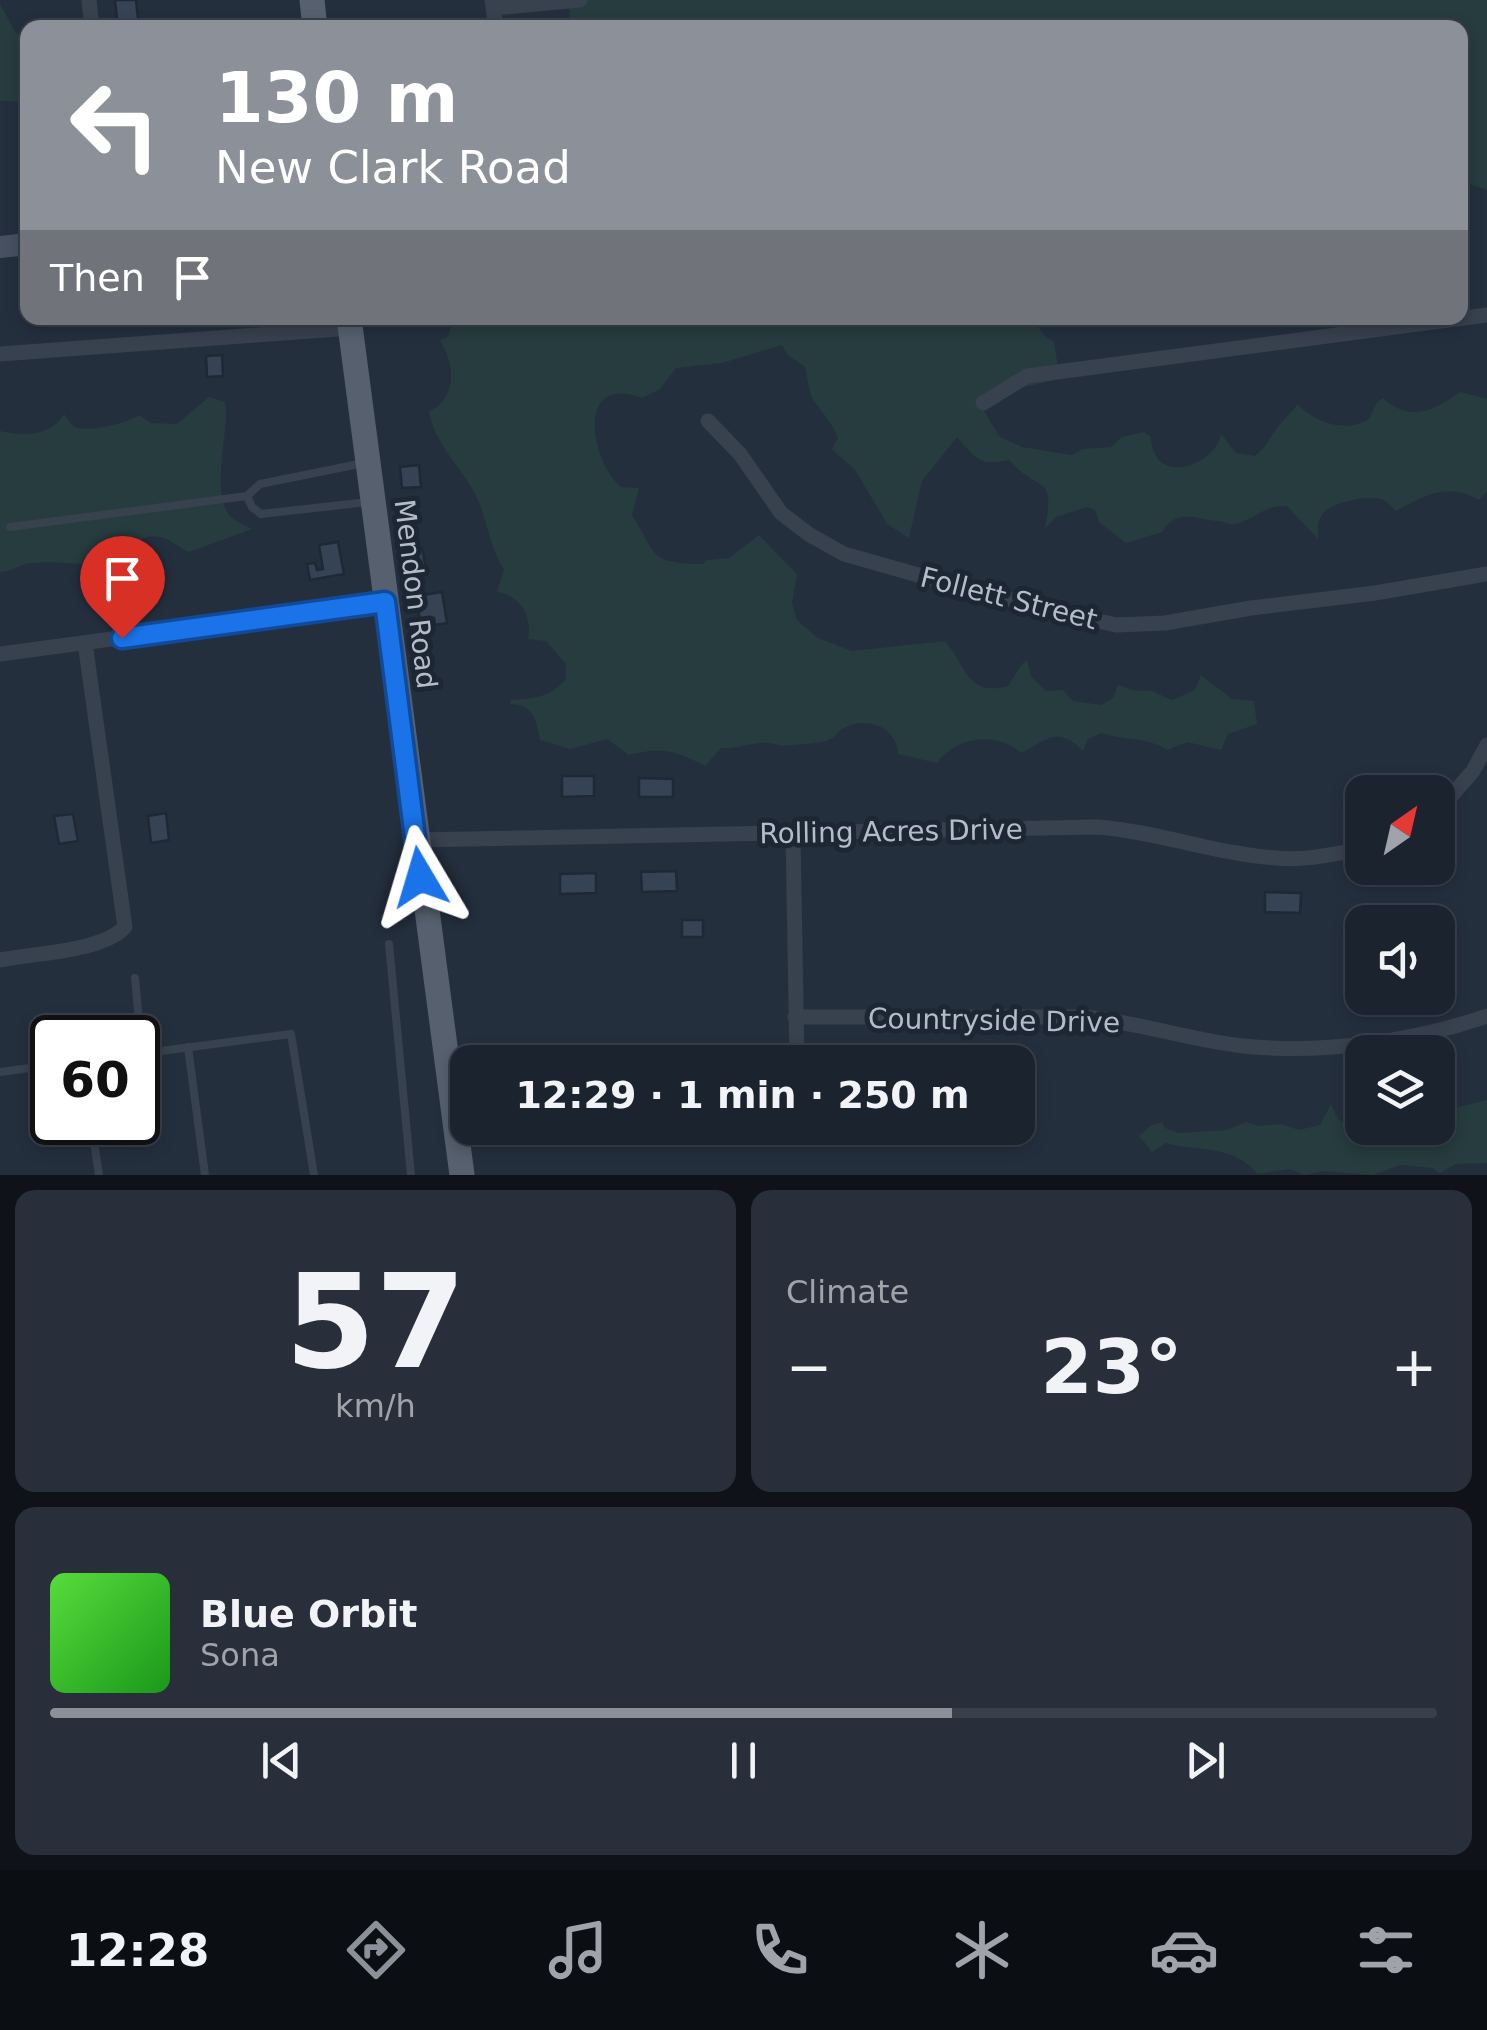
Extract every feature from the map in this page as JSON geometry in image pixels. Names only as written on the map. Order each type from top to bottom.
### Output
[{"type":"main road","name":"Mendon Road","points":[[350,325],[462,1175]]},
{"type":"street","points":[[493,4],[580,0]]},
{"type":"street","points":[[0,354],[327,325]]},
{"type":"street","points":[[983,403],[1026,376],[1411,325]]},
{"type":"street","name":"Follett Street","points":[[708,421],[740,454],[781,513],[844,554],[1116,625],[1375,594],[1487,574]]},
{"type":"street","points":[[0,654],[385,602]]},
{"type":"street","points":[[0,960],[87,945],[116,937],[125,927],[85,643]]},
{"type":"street","points":[[1455,792],[1473,771],[1487,745]]},
{"type":"street","name":"Rolling Acres Drive","points":[[416,840],[1098,827],[1134,830],[1281,859],[1345,852]]},
{"type":"street","points":[[794,834],[796,1045]]},
{"type":"street","name":"Countryside Drive","points":[[795,1017],[1121,1020],[1245,1046],[1294,1048],[1404,1038],[1446,1030],[1487,1016]]},
{"type":"lane","points":[[10,527],[248,496],[260,484],[368,462]]},
{"type":"lane","points":[[248,496],[262,514],[373,501]]},
{"type":"lane","points":[[389,944],[411,1175]]},
{"type":"lane","points":[[134,978],[137,1015]]},
{"type":"lane","points":[[160,1051],[291,1034],[314,1175]]},
{"type":"lane","points":[[188,1047],[205,1175]]},
{"type":"lane","points":[[0,1072],[30,1068]]},
{"type":"lane","points":[[94,1145],[99,1175]]},
{"type":"green space","points":[[581,0],[1487,0],[1487,190],[1468,184],[1468,20],[569,20],[570,7]]},
{"type":"green space","points":[[0,4],[20,34],[20,102],[0,101]]},
{"type":"green space","points":[[452,325],[1036,325],[1054,342],[1060,379],[1024,387],[984,411],[1000,437],[1022,447],[1072,455],[1082,449],[1111,447],[1122,437],[1144,432],[1150,436],[1161,462],[1181,467],[1207,456],[1221,434],[1236,453],[1255,456],[1297,404],[1321,421],[1350,426],[1369,419],[1383,398],[1403,410],[1422,412],[1460,392],[1487,399],[1487,491],[1479,500],[1457,492],[1437,493],[1396,511],[1378,498],[1341,503],[1322,515],[1318,539],[1287,506],[1233,524],[1181,517],[1162,532],[1126,543],[1099,522],[1095,510],[1087,507],[1056,517],[1045,528],[1048,499],[1042,486],[1009,460],[979,459],[957,437],[922,481],[909,538],[887,524],[856,471],[832,449],[838,438],[812,398],[805,367],[788,355],[782,345],[722,363],[676,368],[660,389],[642,398],[621,393],[606,397],[598,408],[595,423],[596,440],[610,474],[621,487],[639,488],[632,515],[651,548],[663,559],[702,564],[729,558],[759,535],[797,574],[792,603],[797,620],[818,638],[852,651],[945,641],[969,677],[984,687],[1008,686],[1027,660],[1031,676],[1046,691],[1063,690],[1073,701],[1101,705],[1113,698],[1118,685],[1152,691],[1172,700],[1195,690],[1201,675],[1231,699],[1254,701],[1257,724],[1228,734],[1221,750],[1187,742],[1167,750],[1101,733],[1088,739],[1083,751],[1060,737],[1021,753],[1000,741],[966,742],[937,763],[898,754],[892,736],[870,723],[851,725],[819,742],[721,748],[705,766],[668,752],[629,755],[607,739],[570,749],[540,740],[529,710],[510,704],[511,700],[554,690],[566,679],[566,664],[546,641],[528,639],[523,608],[497,591],[504,570],[479,502],[432,424],[429,411],[445,399],[451,380],[449,359],[440,341],[448,336]]},
{"type":"green space","points":[[209,397],[225,402],[221,494],[225,507],[233,519],[252,529],[189,552],[157,536],[143,539],[134,550],[128,572],[43,562],[0,572],[0,431],[44,431],[64,414],[73,426],[81,429],[108,426],[139,415],[151,423],[177,424]]},
{"type":"green space","points":[[1487,1100],[1487,1163],[1456,1164],[1440,1173],[1432,1168],[1400,1165],[1373,1175],[1323,1171],[1305,1175],[1290,1169],[1257,1174],[1248,1164],[1227,1153],[1166,1143],[1152,1152],[1139,1136],[1162,1122],[1165,1128],[1179,1133],[1227,1130],[1246,1122],[1258,1126],[1281,1124],[1299,1130],[1320,1125],[1331,1104],[1338,1119],[1345,1123],[1345,1145],[1455,1145],[1455,1108]]},
{"type":"building","points":[[115,0],[136,0],[138,20],[117,20]]},
{"type":"building","points":[[222,355],[223,376],[207,377],[206,356]]},
{"type":"building","points":[[419,465],[421,487],[402,488],[400,467]]},
{"type":"building","points":[[338,542],[344,574],[310,580],[307,564],[315,563],[317,570],[323,569],[319,545]]},
{"type":"building","points":[[422,548],[426,569],[410,572],[406,550]]},
{"type":"building","points":[[442,592],[447,623],[435,625],[434,618],[420,620],[416,596]]},
{"type":"building","points":[[562,776],[594,776],[594,796],[562,797]]},
{"type":"building","points":[[639,778],[673,779],[673,797],[639,797]]},
{"type":"building","points":[[166,813],[169,840],[151,843],[148,816]]},
{"type":"building","points":[[73,814],[78,841],[59,844],[54,816]]},
{"type":"building","points":[[676,871],[677,891],[642,892],[641,872]]},
{"type":"building","points":[[596,873],[596,893],[560,894],[560,874]]},
{"type":"building","points":[[1265,892],[1301,893],[1300,913],[1265,912]]},
{"type":"building","points":[[682,920],[703,920],[703,937],[682,937]]},
{"type":"route","points":[[122,638],[385,602],[420,877]]}]
